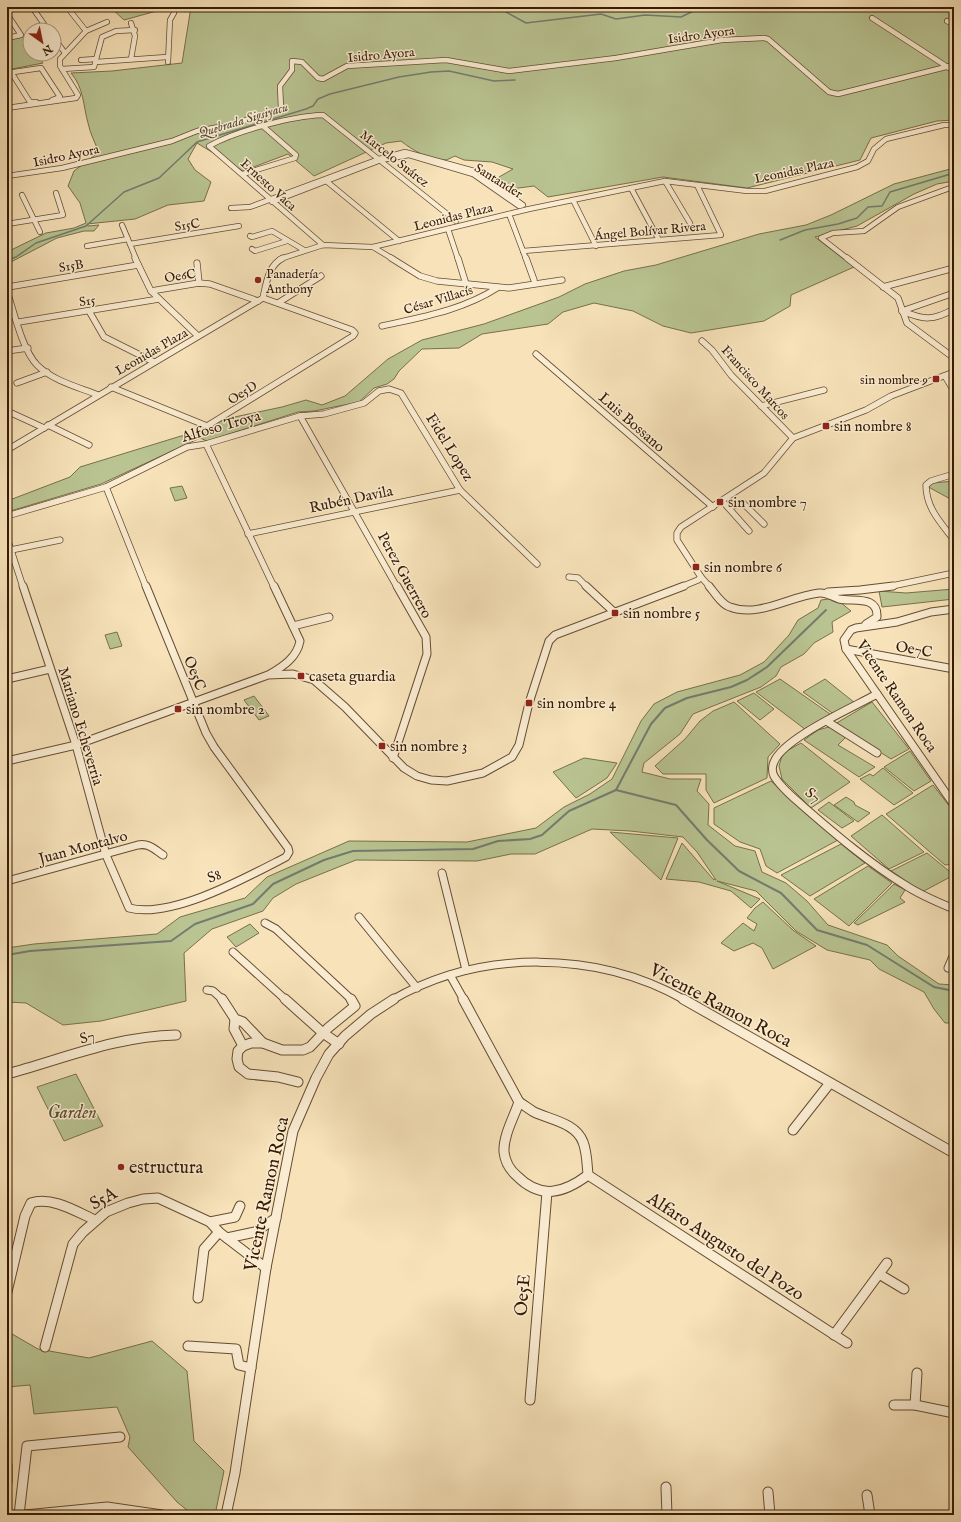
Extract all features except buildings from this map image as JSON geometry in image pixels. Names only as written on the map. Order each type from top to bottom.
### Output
[{"type":"street","points":[[33,8],[50,7]]},
{"type":"street","points":[[67,7],[86,31]]},
{"type":"street","points":[[33,8],[43,22]]},
{"type":"street","points":[[81,60],[167,59],[170,20],[174,13]]},
{"type":"street","points":[[7,14],[21,35],[7,38]]},
{"type":"street","points":[[872,18],[949,68],[954,65]]},
{"type":"street","points":[[947,21],[954,25]]},
{"type":"street","points":[[7,108],[76,98],[78,95],[59,62],[65,53],[86,31],[107,22]]},
{"type":"street","points":[[131,23],[135,30],[136,37],[131,59]]},
{"type":"street","points":[[62,69],[91,68],[95,65],[102,37],[116,31],[135,30]]},
{"type":"street","name":"Isidro Ayora","points":[[7,176],[62,168],[106,158],[172,141],[197,131],[230,125],[278,110],[282,108],[280,86],[292,70],[292,61],[302,62],[318,78],[323,79],[347,66],[446,60],[509,71],[616,58],[722,40],[764,38],[768,39],[830,92],[835,94],[949,68]]},
{"type":"street","points":[[62,49],[65,53]]},
{"type":"street","points":[[41,68],[60,98],[31,103],[9,73],[41,68]]},
{"type":"street","name":"Marcelo Suárez","points":[[264,127],[319,114],[323,115],[456,221]]},
{"type":"street","name":"Leonidas Plaza","points":[[8,449],[263,298],[267,277],[275,263],[284,257],[304,250],[323,245],[373,247],[509,214],[665,181],[747,191],[765,191],[857,167],[868,161],[874,149],[886,139],[954,124]]},
{"type":"street","points":[[243,174],[295,158],[296,155],[264,127]]},
{"type":"street","name":"Ernesto Vaca","points":[[264,127],[218,140],[209,146],[323,245]]},
{"type":"street","points":[[231,208],[250,207],[380,160],[405,154]]},
{"type":"street","name":"Santander","points":[[405,154],[478,172],[523,206],[519,206],[473,174],[405,154]]},
{"type":"street","points":[[325,180],[399,241]]},
{"type":"street","points":[[665,181],[690,223]]},
{"type":"street","name":"Ángel Bolívar Rivera","points":[[523,251],[722,235],[697,185]]},
{"type":"street","points":[[631,188],[659,240]]},
{"type":"street","points":[[953,188],[898,207],[864,231],[833,233],[822,237],[821,239],[898,298],[907,323],[954,358]]},
{"type":"street","points":[[7,224],[64,214],[56,193]]},
{"type":"street","points":[[22,195],[40,232]]},
{"type":"street","points":[[573,200],[596,246]]},
{"type":"street","points":[[509,214],[534,280]]},
{"type":"street","points":[[122,225],[138,265],[151,291],[198,336]]},
{"type":"street","name":"S15C","points":[[87,246],[129,242],[137,243],[240,226]]},
{"type":"street","points":[[448,229],[466,284]]},
{"type":"street","points":[[250,236],[252,238],[272,231],[304,250]]},
{"type":"street","points":[[252,249],[255,251],[287,241]]},
{"type":"street","points":[[373,247],[420,276],[437,280],[497,288],[562,280]]},
{"type":"street","points":[[197,263],[199,283]]},
{"type":"street","name":"S15B","points":[[7,289],[138,265]]},
{"type":"street","points":[[883,287],[954,268]]},
{"type":"street","points":[[263,298],[278,303],[321,276]]},
{"type":"street","name":"Oe6C","points":[[151,291],[199,283],[210,284],[258,301]]},
{"type":"street","name":"César Villacís","points":[[382,326],[459,306],[497,288]]},
{"type":"street","points":[[7,289],[28,348],[36,364],[47,372],[98,395]]},
{"type":"street","points":[[902,311],[951,294]]},
{"type":"street","name":"S15","points":[[19,322],[158,299]]},
{"type":"street","name":"Oe5D","points":[[111,387],[207,426],[348,339],[355,333],[278,303]]},
{"type":"street","points":[[902,311],[928,320],[938,319],[954,309]]},
{"type":"street","points":[[89,311],[104,337],[154,362]]},
{"type":"street","name":"Francisco Marcos","points":[[702,341],[761,406],[794,438]]},
{"type":"street","points":[[7,351],[28,348]]},
{"type":"street","name":"Luis Bossano","points":[[536,354],[713,507]]},
{"type":"street","points":[[17,384],[47,372]]},
{"type":"street","points":[[954,372],[891,396],[866,410],[794,438],[785,446],[764,474],[681,527],[677,533],[678,540],[701,577],[728,607],[734,609],[756,608],[786,602],[817,593],[871,591],[954,573]]},
{"type":"street","points":[[945,376],[954,391]]},
{"type":"street","name":"Alfoso Troya","points":[[7,516],[106,487],[187,447],[206,444],[300,416],[324,414],[364,403],[375,392],[384,389],[398,391]]},
{"type":"street","points":[[761,406],[824,390]]},
{"type":"street","name":"Fidel Lopez","points":[[398,391],[401,393],[460,490],[537,564]]},
{"type":"street","points":[[7,411],[89,445]]},
{"type":"street","name":"Perez Guerrero","points":[[300,416],[426,637],[428,645],[423,670],[393,758]]},
{"type":"street","points":[[7,761],[76,745],[194,704],[268,675],[286,664],[300,647],[300,641],[206,444]]},
{"type":"street","points":[[954,474],[931,481],[926,485],[925,491],[926,502],[954,540]]},
{"type":"street","name":"Oe5C","points":[[106,487],[194,704],[214,747],[288,848],[289,852]]},
{"type":"street","name":"Rubén Davila","points":[[248,534],[460,490]]},
{"type":"street","points":[[723,501],[749,531]]},
{"type":"street","points":[[728,507],[743,503],[764,524]]},
{"type":"street","name":"Mariano Echeverria","points":[[7,538],[76,745],[106,856],[126,904],[129,908],[142,912]]},
{"type":"street","points":[[11,550],[60,540]]},
{"type":"street","points":[[569,577],[578,578],[615,613]]},
{"type":"street","points":[[268,675],[293,674],[314,680],[346,707],[393,758],[404,768],[417,776],[431,780],[447,781],[465,778],[501,765],[512,757],[519,745],[529,703],[546,647],[549,641],[556,635],[693,583],[701,577]]},
{"type":"street","points":[[824,593],[840,600],[862,600],[875,607],[878,613],[877,617],[864,626]]},
{"type":"street","name":"Vicente Ramon Roca","points":[[954,610],[931,612],[897,622],[864,626],[850,630],[844,640],[846,650],[954,805]]},
{"type":"street","points":[[293,626],[329,617]]},
{"type":"street","name":"Oe7C","points":[[846,650],[954,669]]},
{"type":"street","points":[[7,679],[50,669]]},
{"type":"street","name":"S7","points":[[877,694],[780,750],[772,766],[774,777],[838,835],[898,881],[925,896],[954,909]]},
{"type":"street","points":[[828,722],[877,753]]},
{"type":"street","name":"Juan Montalvo","points":[[7,881],[106,856],[145,844],[163,855]]},
{"type":"street","name":"S8","points":[[142,912],[157,910],[223,889],[286,856],[289,852]]},
{"type":"street","points":[[442,874],[466,970]]},
{"type":"street","points":[[359,917],[417,988]]},
{"type":"street","points":[[265,923],[276,929],[353,1002],[355,1006],[323,1033],[310,1047],[303,1050],[282,1050],[263,1043],[251,1042],[243,1046],[238,1051],[237,1059],[239,1067],[248,1074],[278,1077],[298,1082]]},
{"type":"street","points":[[233,952],[323,1033],[339,1044]]},
{"type":"street","points":[[948,968],[954,954]]},
{"type":"street","name":"Vicente Ramon Roca","points":[[226,1515],[236,1473],[266,1268],[293,1131],[316,1078],[329,1054],[359,1022],[394,999],[450,975],[500,963],[545,962],[602,969],[637,977],[676,995],[954,1153]]},
{"type":"street","points":[[450,975],[519,1102],[532,1111],[571,1127],[583,1138],[586,1147],[588,1175],[571,1187],[547,1192],[537,1189],[511,1172],[507,1165],[504,1151],[519,1102]]},
{"type":"street","points":[[207,990],[213,992],[221,998],[235,1019],[244,1022],[263,1043]]},
{"type":"street","points":[[235,1019],[232,1023],[232,1027],[243,1046]]},
{"type":"street","name":"S7","points":[[7,1074],[130,1039],[154,1035],[176,1035]]},
{"type":"street","points":[[793,1130],[830,1083]]},
{"type":"street","name":"Alfaro Augusto del Pozo","points":[[588,1175],[847,1344]]},
{"type":"street","name":"Oe5E","points":[[530,1400],[547,1192]]},
{"type":"street","name":"S5A","points":[[45,1347],[73,1244],[95,1220],[106,1212],[128,1203],[143,1199],[158,1198],[210,1222],[219,1232],[266,1268]]},
{"type":"street","points":[[7,1292],[25,1216],[31,1203],[38,1201],[48,1202],[95,1220]]},
{"type":"street","points":[[210,1222],[235,1217],[240,1206]]},
{"type":"street","points":[[227,1238],[255,1232],[276,1218]]},
{"type":"street","points":[[198,1298],[204,1249],[219,1232]]},
{"type":"street","points":[[834,1335],[887,1263]]},
{"type":"street","points":[[879,1274],[904,1289]]},
{"type":"street","points":[[188,1346],[236,1349],[239,1365],[251,1368]]},
{"type":"street","points":[[915,1406],[917,1373]]},
{"type":"street","points":[[894,1405],[915,1406],[954,1413]]},
{"type":"street","points":[[19,1515],[27,1446],[120,1437]]},
{"type":"street","points":[[7,1465],[7,1482]]},
{"type":"street","points":[[666,1487],[667,1515]]},
{"type":"street","points":[[768,1492],[770,1515]]},
{"type":"street","points":[[867,1495],[870,1515]]},
{"type":"street","points":[[25,1515],[107,1507],[162,1515]]},
{"type":"green space","points":[[110,7],[171,7],[124,20]]},
{"type":"green space","points":[[191,7],[954,7],[954,120],[937,121],[871,138],[860,160],[747,188],[663,177],[548,197],[534,186],[511,189],[499,177],[513,169],[492,162],[464,160],[455,156],[446,160],[434,159],[416,151],[401,141],[386,143],[314,176],[288,154],[243,171],[197,143],[188,159],[195,170],[211,182],[204,201],[168,205],[135,219],[87,224],[88,226],[99,225],[94,231],[84,231],[57,238],[7,264],[7,252],[46,233],[74,228],[86,223],[80,203],[68,186],[74,171],[99,152],[89,127],[81,91],[71,73],[112,71],[182,63]]},
{"type":"green space","points":[[22,37],[22,62],[43,63],[7,70],[7,39]]},
{"type":"green space","points":[[954,168],[954,181],[937,184],[914,194],[857,226],[815,237],[854,267],[791,295],[790,306],[764,321],[691,333],[663,326],[633,311],[594,303],[563,312],[548,324],[482,334],[459,348],[422,349],[399,371],[394,379],[387,384],[374,388],[359,402],[314,411],[298,412],[207,441],[200,438],[101,484],[7,512],[7,501],[70,477],[80,467],[181,436],[196,435],[225,419],[282,407],[306,400],[322,405],[345,396],[388,359],[422,340],[484,324],[559,297],[585,284],[624,271],[656,265],[759,234],[806,225],[831,215],[894,184]]},
{"type":"green space","points":[[954,481],[954,501],[923,484]]},
{"type":"green space","points":[[182,486],[187,498],[175,501],[170,488]]},
{"type":"green space","points":[[954,589],[954,599],[882,607],[879,591],[906,593]]},
{"type":"green space","points":[[829,599],[840,602],[851,611],[832,622],[833,632],[814,643],[804,654],[781,667],[776,676],[761,687],[693,714],[680,734],[644,763],[642,772],[670,779],[701,779],[697,791],[709,804],[708,825],[735,846],[755,851],[762,872],[786,883],[807,901],[828,925],[887,945],[898,956],[939,984],[954,985],[954,1023],[945,1023],[934,1009],[924,992],[879,969],[870,960],[827,950],[796,931],[756,891],[717,881],[760,899],[751,908],[731,891],[699,882],[666,879],[682,843],[713,879],[716,880],[697,852],[683,837],[630,831],[592,829],[535,854],[511,854],[477,861],[356,860],[296,884],[273,898],[263,911],[212,929],[184,953],[186,1001],[101,1021],[63,1025],[26,1003],[7,1002],[7,948],[34,944],[157,934],[180,917],[245,898],[267,877],[349,841],[467,842],[536,828],[564,807],[590,794],[612,779],[641,721],[654,704],[677,692],[740,675],[764,662],[789,635],[798,620],[818,608],[821,600]]},
{"type":"green space","points":[[117,632],[122,646],[110,649],[105,635]]},
{"type":"green space","points":[[780,679],[830,714],[806,730],[756,692]]},
{"type":"green space","points":[[825,679],[855,703],[835,715],[803,692]]},
{"type":"green space","points":[[754,693],[774,709],[760,720],[737,701]]},
{"type":"green space","points":[[254,696],[269,716],[259,720],[244,700]]},
{"type":"green space","points":[[734,702],[780,744],[768,757],[767,778],[714,803],[706,790],[706,774],[663,774],[655,766],[685,739],[700,721],[713,711]]},
{"type":"green space","points":[[872,702],[909,749],[891,759],[835,724]]},
{"type":"green space","points":[[829,727],[846,737],[838,745],[875,767],[859,777],[804,740],[818,730]]},
{"type":"green space","points":[[801,743],[850,782],[811,808],[782,779],[779,766],[783,753]]},
{"type":"green space","points":[[910,751],[931,781],[914,791],[884,767]]},
{"type":"green space","points":[[584,758],[617,763],[607,778],[576,798],[553,772]]},
{"type":"green space","points":[[883,768],[913,793],[894,805],[860,779],[870,774],[873,776]]},
{"type":"green space","points":[[771,781],[838,840],[777,873],[766,866],[760,849],[740,842],[714,824],[714,808]]},
{"type":"green space","points":[[933,785],[954,812],[954,864],[945,865],[886,814]]},
{"type":"green space","points":[[846,797],[854,802],[855,805],[870,813],[858,822],[834,805]]},
{"type":"green space","points":[[829,802],[854,821],[842,828],[818,810]]},
{"type":"green space","points":[[882,815],[924,852],[889,869],[851,836]]},
{"type":"green space","points":[[610,832],[678,838],[661,880]]},
{"type":"green space","points":[[841,844],[865,863],[810,896],[781,875]]},
{"type":"green space","points":[[927,853],[954,875],[922,892],[891,871]]},
{"type":"green space","points":[[868,866],[892,883],[849,926],[814,899]]},
{"type":"green space","points":[[894,884],[905,890],[900,898],[905,902],[858,925],[854,923]]},
{"type":"green space","points":[[763,902],[794,931],[816,946],[773,969],[762,948],[753,943],[734,951],[721,943],[743,923],[754,931],[757,924],[747,918],[755,908]]},
{"type":"green space","points":[[250,924],[259,933],[236,947],[227,937]]},
{"type":"green space","name":"Garden","points":[[76,1074],[103,1126],[64,1141],[37,1087]]},
{"type":"green space","points":[[7,1331],[38,1349],[89,1358],[152,1341],[187,1371],[194,1441],[224,1471],[215,1515],[193,1515],[177,1502],[128,1447],[130,1437],[117,1407],[34,1414],[30,1385],[7,1387]]},
{"type":"waterway","points":[[497,7],[526,23],[601,14],[616,19],[645,15],[681,17],[702,7]]},
{"type":"waterway","name":"Quebrada Sigsiyacu","points":[[7,260],[16,257],[36,243],[86,226],[124,192],[159,178],[197,142],[306,109],[313,106],[318,99],[330,94],[399,77],[431,72],[449,71],[494,81],[515,80]]},
{"type":"waterway","points":[[780,240],[805,230],[838,224],[857,218],[868,207],[882,206],[890,192],[954,173]]},
{"type":"waterway","points":[[616,790],[651,724],[665,708],[687,698],[731,687],[747,680],[767,667],[826,610]]},
{"type":"waterway","points":[[7,955],[30,951],[171,941],[195,924],[253,904],[273,884],[324,860],[353,851],[473,849],[498,841],[530,839],[542,835],[569,811],[616,790]]},
{"type":"waterway","points":[[616,790],[676,805],[707,840],[739,871],[781,893],[817,930],[867,945],[934,987],[954,991]]},
{"type":"place","name":"Panadería Anthony","points":[[258,280]]},
{"type":"place","name":"sin nombre 9","points":[[936,379]]},
{"type":"place","name":"sin nombre 8","points":[[826,426]]},
{"type":"place","name":"sin nombre 7","points":[[720,502]]},
{"type":"place","name":"sin nombre 6","points":[[696,567]]},
{"type":"place","name":"sin nombre 5","points":[[615,613]]},
{"type":"place","name":"caseta guardia","points":[[301,676]]},
{"type":"place","name":"sin nombre 4","points":[[529,703]]},
{"type":"place","name":"sin nombre 2","points":[[178,709]]},
{"type":"place","name":"sin nombre 3","points":[[382,746]]},
{"type":"place","name":"estructura","points":[[121,1167]]}]
